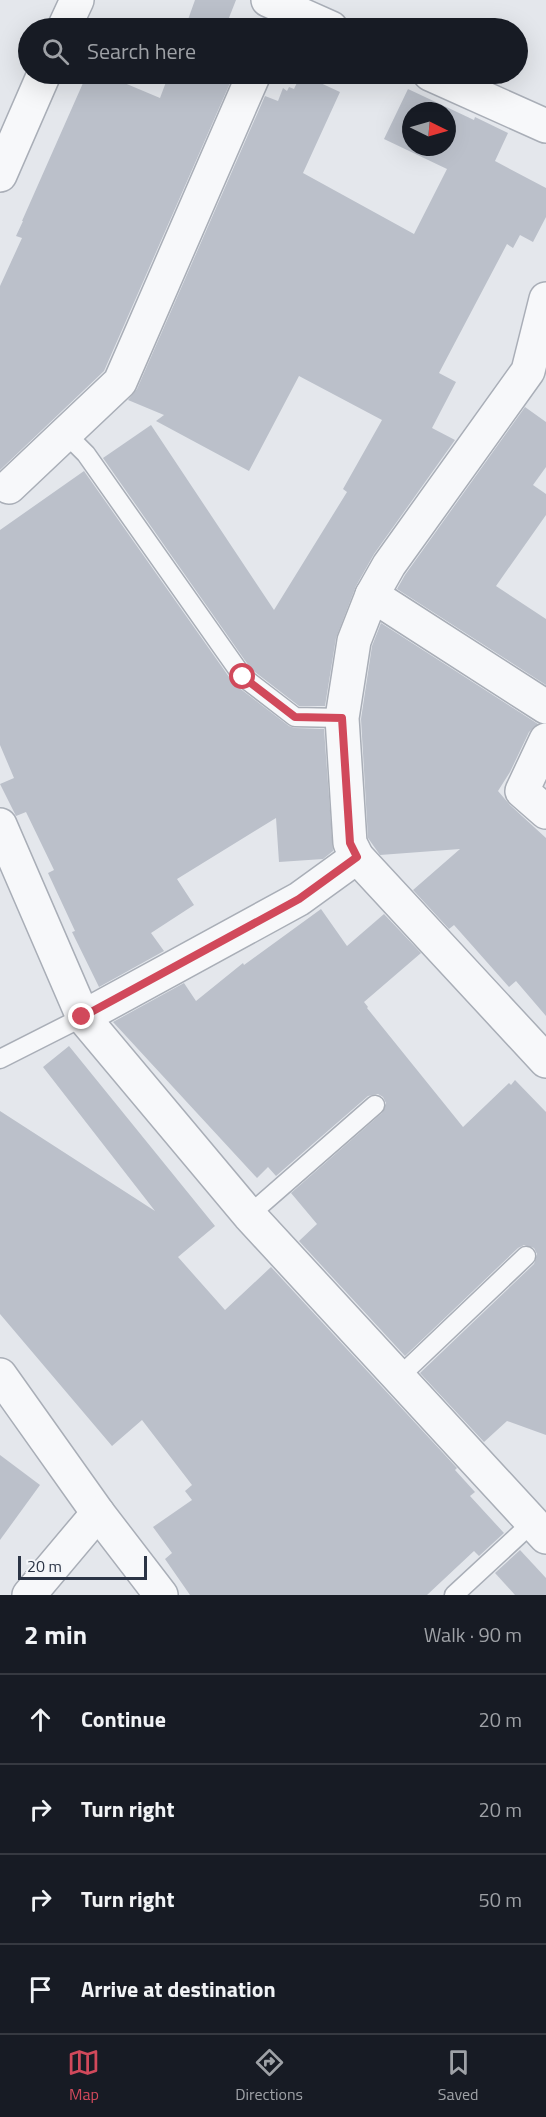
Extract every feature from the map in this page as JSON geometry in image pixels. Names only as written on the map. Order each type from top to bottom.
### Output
[{"type":"street","points":[[69,18],[77,0]]},
{"type":"street","points":[[275,12],[296,18]]},
{"type":"street","points":[[0,175],[40,84]]},
{"type":"street","points":[[9,487],[120,382],[250,84]]},
{"type":"street","points":[[452,84],[546,126]]},
{"type":"street","points":[[546,298],[537,374],[389,565],[372,595],[354,641],[342,718],[350,843],[357,857],[546,1061]]},
{"type":"street","points":[[372,595],[546,707]]},
{"type":"street","points":[[546,740],[522,791],[546,812]]},
{"type":"street","points":[[0,825],[82,1017],[249,1215],[539,1529]]},
{"type":"street","points":[[82,1017],[299,899],[357,857]]},
{"type":"street","points":[[0,1375],[98,1513],[161,1595]]},
{"type":"street","points":[[29,1595],[98,1513]]},
{"type":"lane","points":[[65,433],[86,454],[243,677],[295,717],[342,718]]},
{"type":"lane","points":[[0,1059],[82,1017]]},
{"type":"lane","points":[[249,1215],[375,1105]]},
{"type":"lane","points":[[399,1377],[526,1256]]},
{"type":"lane","points":[[454,1595],[539,1529]]},
{"type":"building","points":[[195,0],[236,0],[229,18],[189,18]]},
{"type":"building","points":[[83,84],[127,84],[160,98],[165,84],[230,84],[104,371],[0,470],[0,286],[22,238],[16,236]]},
{"type":"building","points":[[296,84],[323,84],[340,92],[303,173],[414,234],[447,169],[420,156],[456,156],[456,112],[474,120],[475,117],[508,133],[495,161],[546,188],[546,217],[533,242],[520,235],[513,248],[507,244],[439,373],[456,382],[432,428],[455,440],[374,554],[356,586],[336,638],[325,706],[299,706],[251,669],[103,458],[151,425],[274,610],[347,492],[343,489],[382,420],[299,376],[249,471],[156,421],[164,415],[128,400],[137,389],[265,96],[278,101],[283,88],[287,91],[289,87],[294,89]]},
{"type":"building","points":[[408,89],[436,102],[402,102],[402,148],[384,139]]},
{"type":"building","points":[[525,407],[546,422],[546,467],[533,485],[546,494],[546,515],[496,586],[546,619],[546,685],[397,589]]},
{"type":"building","points":[[84,471],[234,684],[289,726],[324,729],[333,851],[323,859],[279,862],[276,818],[177,879],[194,905],[151,933],[164,951],[99,987],[72,932],[75,931],[48,873],[54,870],[26,812],[16,816],[0,784],[14,778],[0,745],[0,530]]},
{"type":"building","points":[[381,623],[538,724],[529,732],[498,791],[546,838],[546,1016],[516,981],[509,987],[454,925],[449,929],[413,890],[460,849],[380,855],[368,838],[361,719],[372,646]]},
{"type":"building","points":[[321,909],[347,946],[384,914],[421,953],[364,1002],[463,1127],[515,1080],[546,1112],[546,1435],[507,1421],[484,1442],[420,1373],[534,1264],[537,1254],[534,1248],[524,1245],[518,1248],[405,1356],[299,1241],[317,1224],[291,1193],[382,1113],[386,1103],[383,1097],[378,1094],[368,1096],[276,1176],[268,1167],[257,1178],[113,1022],[184,983],[196,1001],[243,963],[244,965]]},
{"type":"building","points":[[69,1046],[215,1226],[178,1257],[225,1310],[271,1267],[457,1468],[455,1470],[475,1492],[470,1496],[504,1533],[479,1556],[474,1551],[427,1595],[190,1595],[165,1559],[172,1553],[153,1527],[192,1500],[185,1491],[192,1485],[142,1420],[112,1446],[0,1314],[0,1111],[155,1211],[43,1067]]},
{"type":"building","points":[[0,1455],[40,1485],[0,1540]]},
{"type":"building","points":[[520,1550],[546,1578],[546,1595],[515,1595],[495,1573]]},
{"type":"route","points":[[82,1017],[299,899],[357,857],[350,843],[342,718],[295,717],[243,677]]}]
